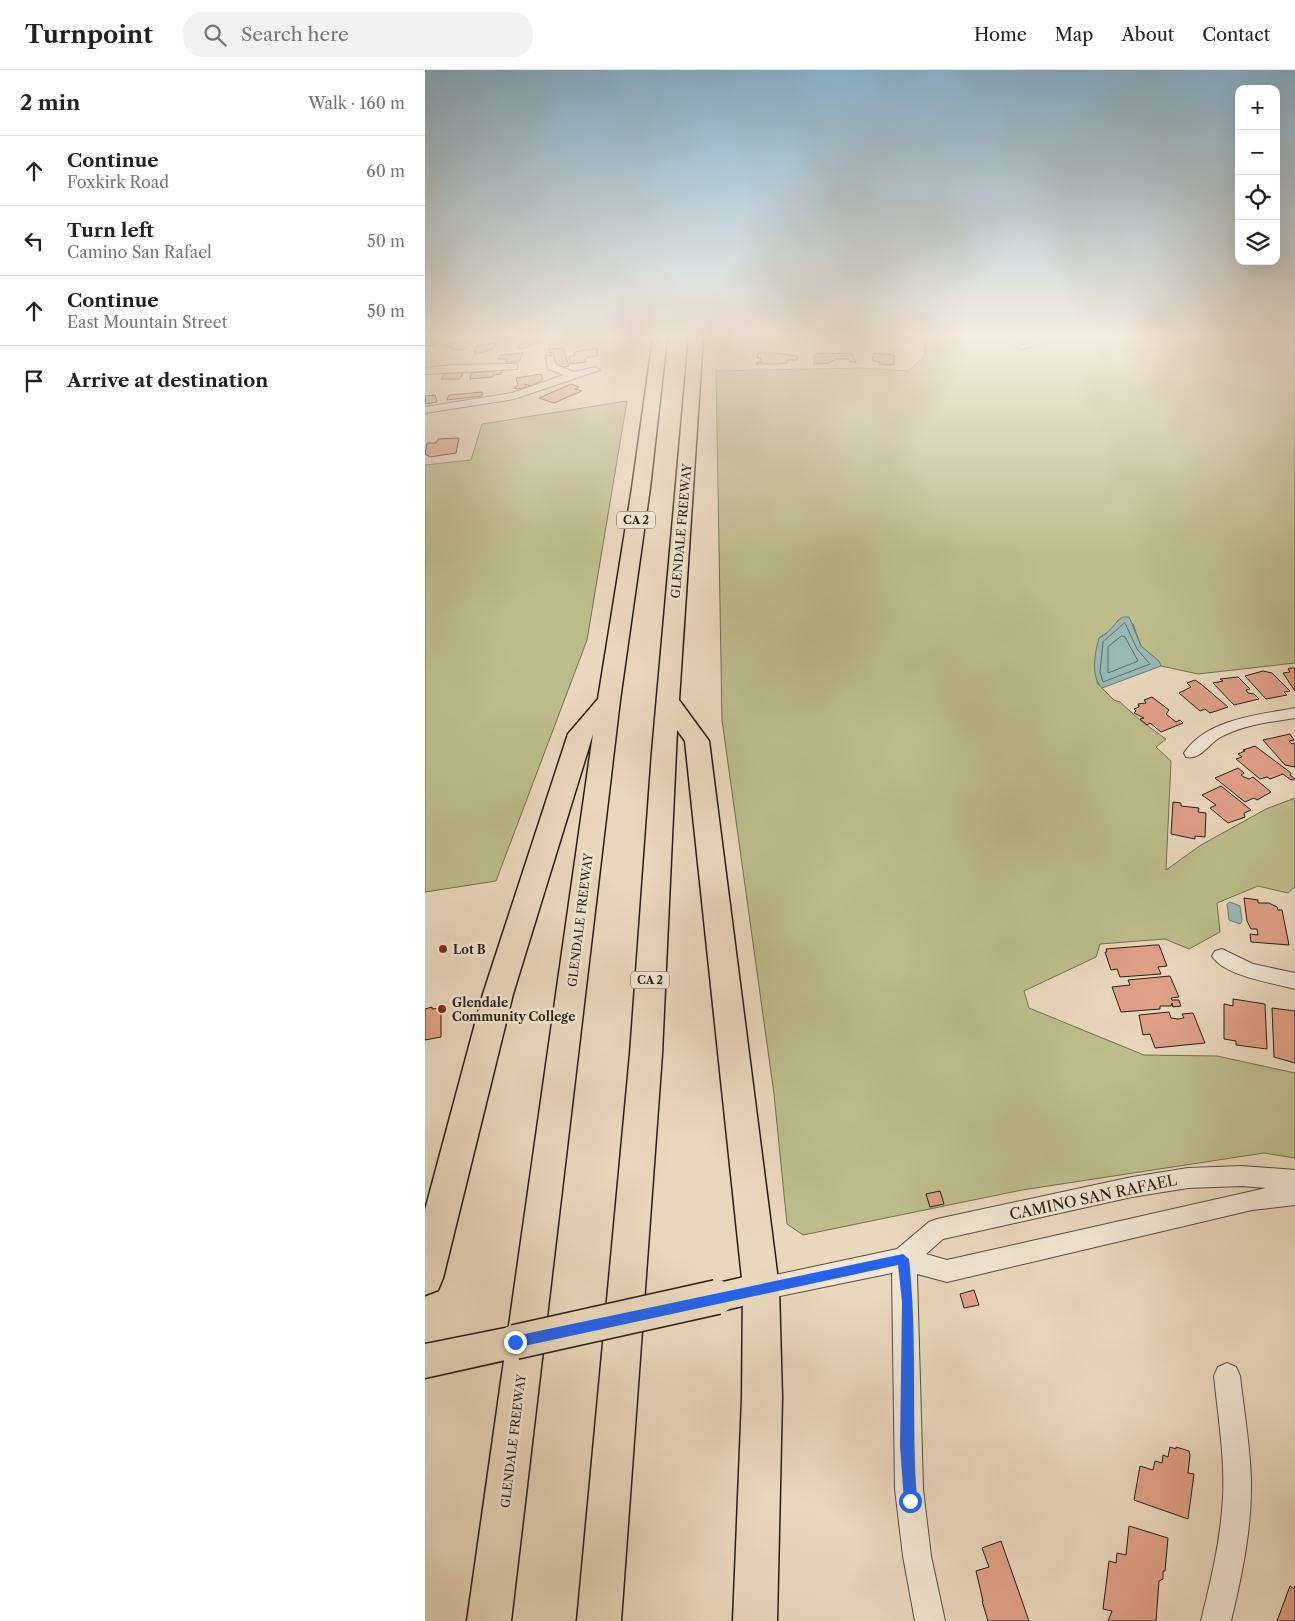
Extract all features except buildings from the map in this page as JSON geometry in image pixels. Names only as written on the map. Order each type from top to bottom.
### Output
[{"type":"highway","name":"GLENDALE FREEWAY","points":[[489,1621],[609,700],[651,410]]},
{"type":"highway","name":"GLENDALE FREEWAY","points":[[599,1621],[646,1054],[668,700],[690,410]]},
{"type":"highway","points":[[425,1278],[498,994],[580,734],[609,700]]},
{"type":"highway","points":[[668,700],[697,741],[761,1288],[762,1379],[755,1621]]},
{"type":"main road","name":"CAMINO SAN RAFAEL","points":[[437,1358],[761,1288]]},
{"type":"street","points":[[1192,753],[1199,743],[1230,728],[1295,713]]},
{"type":"street","points":[[1222,956],[1248,970],[1295,981]]},
{"type":"street","name":"CAMINO SAN RAFAEL","points":[[903,1259],[937,1230],[1131,1186],[1188,1178],[1242,1176],[1295,1180]]},
{"type":"street","name":"CAMINO SAN RAFAEL","points":[[761,1288],[903,1259],[947,1271],[1252,1200],[1295,1195]]},
{"type":"street","points":[[903,1259],[908,1302],[907,1446],[910,1492],[921,1582],[930,1621]]},
{"type":"street","points":[[1215,1621],[1233,1542],[1237,1480],[1227,1376]]},
{"type":"green space","points":[[568,410],[625,410],[587,640],[496,881],[425,892],[425,465],[471,460],[482,424]]},
{"type":"green space","points":[[717,410],[1295,410],[1295,663],[1198,674],[1161,666],[1141,646],[1133,624],[1118,620],[1114,628],[1099,638],[1097,683],[1114,700],[1120,702],[1141,721],[1166,739],[1156,747],[1171,761],[1166,870],[1201,845],[1266,809],[1295,798],[1295,887],[1288,893],[1258,886],[1217,903],[1220,932],[1189,949],[1165,939],[1100,944],[1096,957],[1024,991],[1029,1008],[1144,1055],[1217,1056],[1295,1073],[1295,1158],[1264,1153],[1022,1190],[803,1235],[787,1224],[774,1094],[722,720]]},
{"type":"water","points":[[1123,617],[1129,617],[1141,646],[1159,661],[1161,666],[1102,688],[1098,683],[1095,671],[1095,657],[1099,638],[1107,633]]},
{"type":"water","points":[[1230,902],[1240,906],[1242,921],[1240,924],[1229,920],[1227,904]]},
{"type":"place","name":"Lot B","points":[[443,949]]},
{"type":"place","name":"Glendale Community College","points":[[442,1009]]},
{"type":"route","points":[[515,1342],[717,1297],[903,1259],[908,1302],[907,1446],[910,1501]]}]
